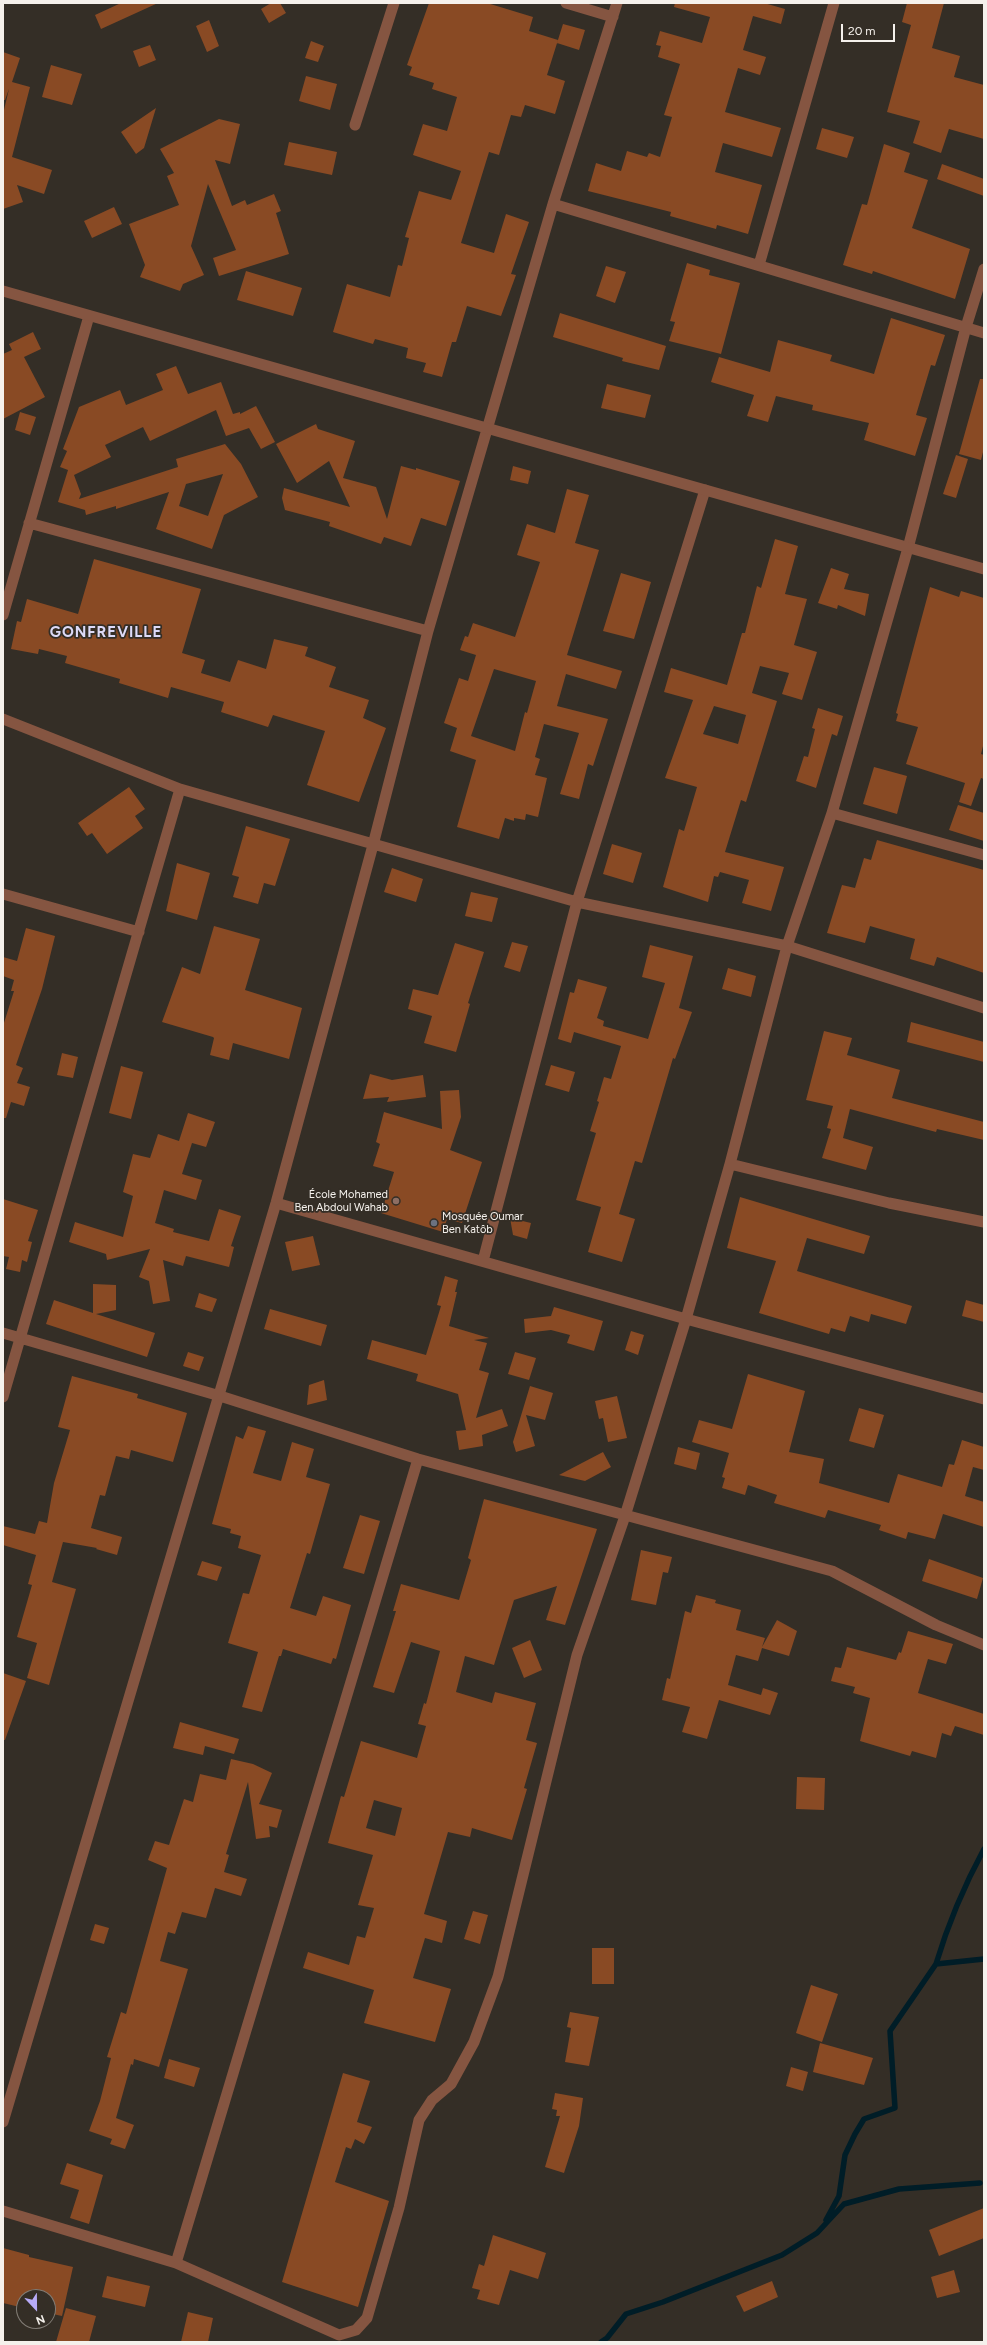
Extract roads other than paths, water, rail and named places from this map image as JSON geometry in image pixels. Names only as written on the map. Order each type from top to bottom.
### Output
[{"type":"street","points":[[355,125],[394,3]]},
{"type":"street","points":[[566,3],[614,17]]},
{"type":"street","points":[[3,2122],[220,1396],[276,1203],[373,845],[428,631],[553,204],[614,17],[617,3]]},
{"type":"street","points":[[759,265],[834,3]]},
{"type":"street","points":[[553,204],[984,333]]},
{"type":"street","points":[[3,2211],[176,2263],[339,2335],[356,2330],[367,2318],[399,2208],[419,2120],[432,2100],[452,2084],[474,2042],[498,1977],[578,1655],[625,1516],[686,1319],[730,1164],[787,946],[832,813],[908,548],[966,327],[984,269]]},
{"type":"street","points":[[3,291],[984,569]]},
{"type":"street","points":[[3,615],[89,316]]},
{"type":"street","points":[[482,1261],[577,902],[705,490]]},
{"type":"street","points":[[29,523],[428,631]]},
{"type":"street","points":[[3,719],[180,789],[577,902],[787,946],[984,1008]]},
{"type":"street","points":[[3,1397],[22,1338],[180,789]]},
{"type":"street","points":[[832,813],[984,855]]},
{"type":"street","points":[[3,894],[139,932]]},
{"type":"street","points":[[730,1164],[889,1203],[984,1222]]},
{"type":"street","points":[[276,1203],[686,1319],[984,1399]]},
{"type":"street","points":[[3,1333],[220,1396],[418,1458],[625,1516],[832,1571],[936,1625],[984,1645]]},
{"type":"street","points":[[176,2263],[418,1458]]},
{"type":"waterway","points":[[936,1964],[957,1905],[984,1849]]},
{"type":"waterway","points":[[826,2220],[839,2196],[845,2155],[864,2119],[895,2108],[890,2031],[936,1964],[984,1959]]},
{"type":"waterway","points":[[601,2342],[607,2338],[626,2314],[663,2302],[782,2255],[817,2233],[844,2204],[899,2189],[980,2183]]},
{"type":"place","name":"École Mohamed Ben Abdoul Wahab","points":[[396,1201]]},
{"type":"place","name":"Mosquée Oumar Ben Katôb","points":[[434,1223]]},
{"type":"district","name":"GONFREVILLE","points":[[106,633]]}]
